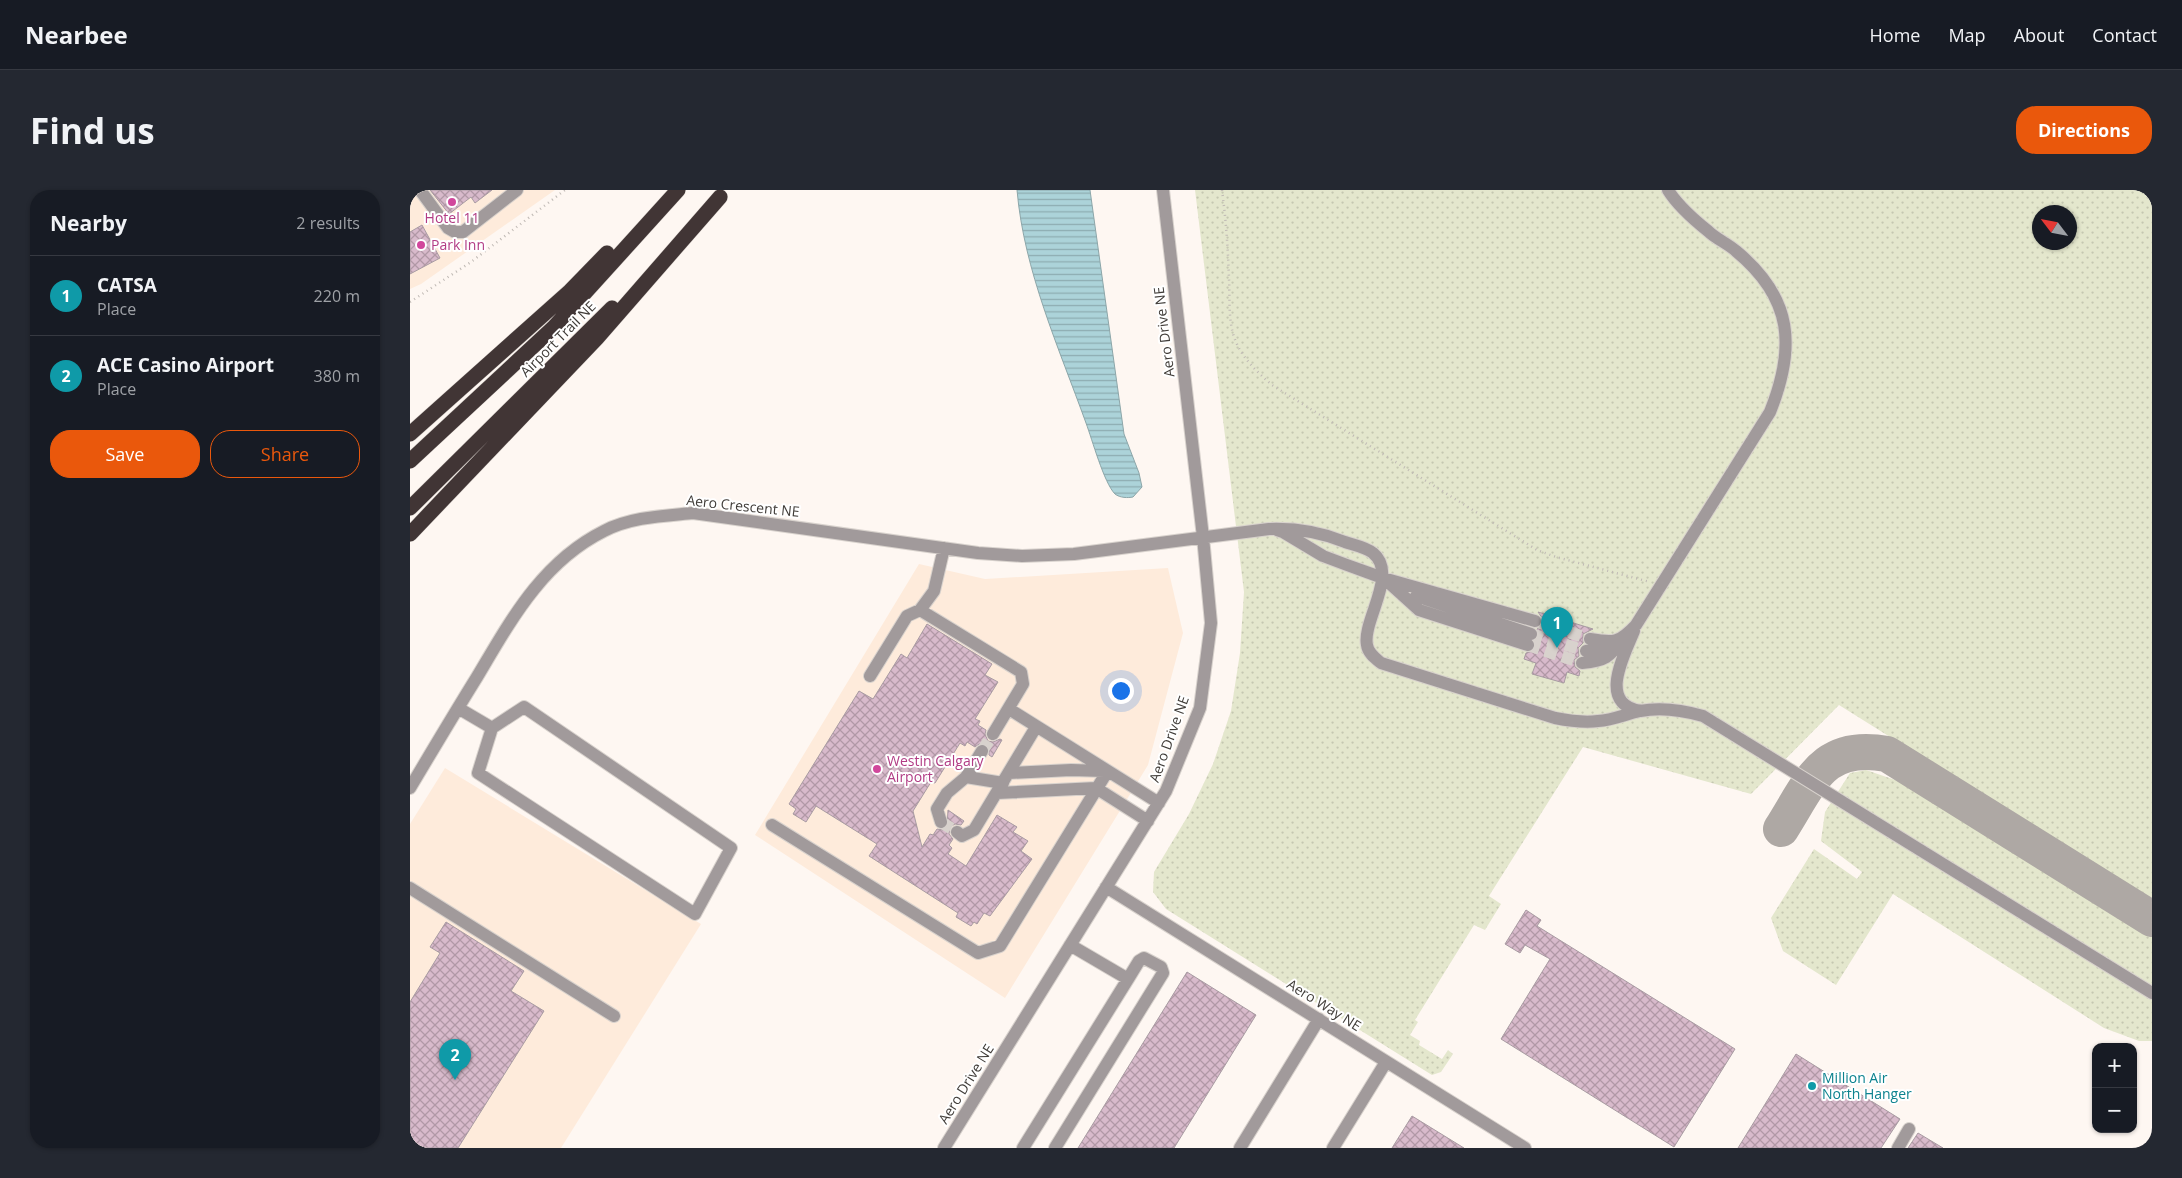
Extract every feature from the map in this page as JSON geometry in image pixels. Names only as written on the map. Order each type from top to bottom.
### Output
[{"type":"highway","points":[[410,434],[570,291],[670,190]]},
{"type":"highway","name":"Airport Trail NE","points":[[410,461],[554,327],[678,190]]},
{"type":"highway","points":[[410,534],[597,338],[723,194]]},
{"type":"highway","name":"Airport Trail NE","points":[[410,508],[723,194]]},
{"type":"street","points":[[420,190],[448,228],[455,232],[463,232],[517,190]]},
{"type":"street","name":"Aero Drive NE","points":[[944,1148],[1166,792],[1200,708],[1211,623],[1203,537],[1163,190]]},
{"type":"street","points":[[1598,721],[1610,715],[1613,710],[1617,674],[1636,625],[1770,412],[1781,385],[1787,356],[1786,325],[1776,298],[1758,271],[1735,250],[1708,232],[1677,203],[1668,190]]},
{"type":"street","name":"Aero Crescent NE","points":[[410,788],[501,637],[535,586],[569,552],[606,530],[648,517],[693,513],[944,548],[1022,556],[1074,554],[1269,529],[1290,528],[1330,536],[1367,549],[1375,554],[1383,578]]},
{"type":"street","points":[[1269,529],[1283,532],[1323,556],[1383,578],[1532,634],[1419,610],[1383,578]]},
{"type":"street","points":[[870,676],[907,616],[920,610],[934,591],[944,548]]},
{"type":"street","points":[[1383,578],[1368,628],[1366,645],[1371,655],[1381,663],[1555,718],[1576,722],[1598,721],[1642,711]]},
{"type":"street","points":[[920,610],[1022,672],[1023,684],[993,734]]},
{"type":"street","points":[[1621,639],[1586,651],[1599,662],[1612,654],[1621,639],[1636,625]]},
{"type":"street","points":[[1616,689],[1622,701],[1631,709],[1642,711],[1684,711],[1702,716],[2152,992]]},
{"type":"street","points":[[524,707],[731,848],[696,914],[478,773],[492,728],[524,707]]},
{"type":"street","points":[[458,708],[492,728]]},
{"type":"street","points":[[1009,709],[1159,803]]},
{"type":"street","points":[[956,832],[962,836],[974,830],[1036,727]]},
{"type":"street","points":[[941,822],[937,809],[947,793],[966,777],[982,751]]},
{"type":"street","points":[[1003,783],[1071,770],[1107,772]]},
{"type":"street","points":[[772,825],[978,953],[1000,946],[1107,772]]},
{"type":"street","points":[[966,777],[1003,783],[1096,788],[1148,821]]},
{"type":"street","name":"Aero Way NE","points":[[1106,887],[1525,1148]]},
{"type":"street","points":[[410,888],[614,1016]]},
{"type":"street","points":[[1070,946],[1128,979]]},
{"type":"street","points":[[1023,1148],[1139,960],[1144,958],[1161,967],[1163,973],[1055,1148]]},
{"type":"street","points":[[1240,1148],[1319,1019]]},
{"type":"street","points":[[1333,1148],[1386,1062]]},
{"type":"street","points":[[1898,1148],[1910,1129]]},
{"type":"path","points":[[410,302],[471,262],[565,190]]},
{"type":"path","points":[[1222,190],[1227,230],[1230,319],[1234,336],[1242,354],[1254,370],[1272,385],[1537,550],[1556,557],[1661,584]]},
{"type":"shaded area","points":[[410,190],[555,190],[421,284],[410,289]]},
{"type":"shaded area","points":[[919,564],[985,579],[1168,568],[1183,633],[1148,765],[1005,998],[755,835]]},
{"type":"shaded area","points":[[445,768],[701,924],[561,1148],[410,1148],[410,824]]},
{"type":"green space","points":[[1195,190],[2152,190],[2152,901],[1839,705],[1751,794],[1583,747],[1489,896],[1501,904],[1485,930],[1474,925],[1415,1020],[1418,1022],[1410,1035],[1420,1041],[1419,1045],[1442,1059],[1448,1050],[1453,1054],[1441,1072],[1432,1075],[1166,909],[1153,892],[1154,872],[1189,814],[1213,764],[1231,711],[1240,653],[1244,592]]},
{"type":"green space","points":[[1866,770],[1907,784],[2152,936],[2152,1041],[2139,1041],[2104,1028],[1893,894],[1836,985],[1783,951],[1771,918],[1814,849],[1857,879],[1862,872],[1821,841],[1825,812],[1850,773]]},
{"type":"water","points":[[1017,190],[1090,190],[1124,434],[1139,473],[1142,487],[1133,497],[1126,498],[1115,494],[1103,471],[1054,338],[1035,280],[1021,220]]},
{"type":"building","name":"Hotel 11","points":[[430,190],[492,190],[475,203],[471,197],[449,214]]},
{"type":"building","name":"Park Inn","points":[[422,225],[440,258],[410,274],[410,232]]},
{"type":"building","points":[[1538,612],[1593,629],[1583,634],[1583,643],[1578,648],[1579,656],[1574,660],[1575,667],[1580,671],[1579,676],[1567,672],[1564,683],[1532,674],[1536,663],[1524,659],[1526,653],[1533,651],[1536,647],[1535,641],[1539,636],[1537,629],[1543,623],[1543,619]]},
{"type":"building","name":"Westin Calgary Airport","points":[[927,624],[992,664],[985,675],[998,682],[975,719],[980,721],[978,725],[986,730],[985,734],[988,741],[1002,740],[992,757],[989,755],[989,748],[986,744],[979,744],[975,747],[967,742],[965,746],[960,743],[935,783],[931,782],[913,811],[922,847],[930,834],[933,835],[937,829],[943,830],[947,827],[948,810],[964,821],[961,825],[955,824],[950,827],[949,834],[953,839],[949,845],[952,848],[948,854],[966,866],[997,815],[1017,827],[1013,832],[1028,841],[1021,851],[1032,859],[990,916],[984,913],[977,924],[974,922],[971,926],[956,917],[958,913],[869,856],[877,844],[816,806],[806,822],[793,814],[796,809],[789,804],[859,691],[873,699],[901,654],[907,658]]},
{"type":"building","points":[[1526,910],[1541,920],[1537,926],[1735,1049],[1674,1147],[1501,1039],[1550,959],[1525,945],[1520,953],[1505,944]]},
{"type":"building","points":[[446,922],[524,971],[511,991],[544,1011],[458,1148],[410,1148],[410,1002],[440,953],[430,947]]},
{"type":"building","points":[[1187,972],[1256,1015],[1174,1148],[1078,1148]]},
{"type":"building","name":"Million Air North Hanger","points":[[1796,1054],[1900,1119],[1881,1148],[1738,1148]]},
{"type":"building","points":[[1412,1116],[1464,1148],[1392,1148]]},
{"type":"building","points":[[1918,1133],[1943,1148],[1908,1148]]},
{"type":"taxiway","points":[[1781,829],[1811,781],[1821,769],[1833,760],[1847,754],[1865,752],[1887,754],[2152,919]]},
{"type":"tunnel","points":[[1535,621],[1590,639]]},
{"type":"tunnel","points":[[1531,634],[1586,651]]},
{"type":"tunnel","points":[[1528,645],[1582,663]]},
{"type":"tunnel","points":[[982,751],[993,734]]},
{"type":"tunnel","points":[[941,822],[957,832]]},
{"type":"place","name":"Hotel 11","points":[[452,202]]},
{"type":"place","name":"Park Inn","points":[[421,245]]},
{"type":"place","name":"CATSA","points":[[1557,648]]},
{"type":"place","name":"Westin Calgary Airport","points":[[877,769]]},
{"type":"place","name":"ACE Casino Airport","points":[[455,1080]]},
{"type":"place","name":"Million Air North Hanger","points":[[1812,1086]]}]
